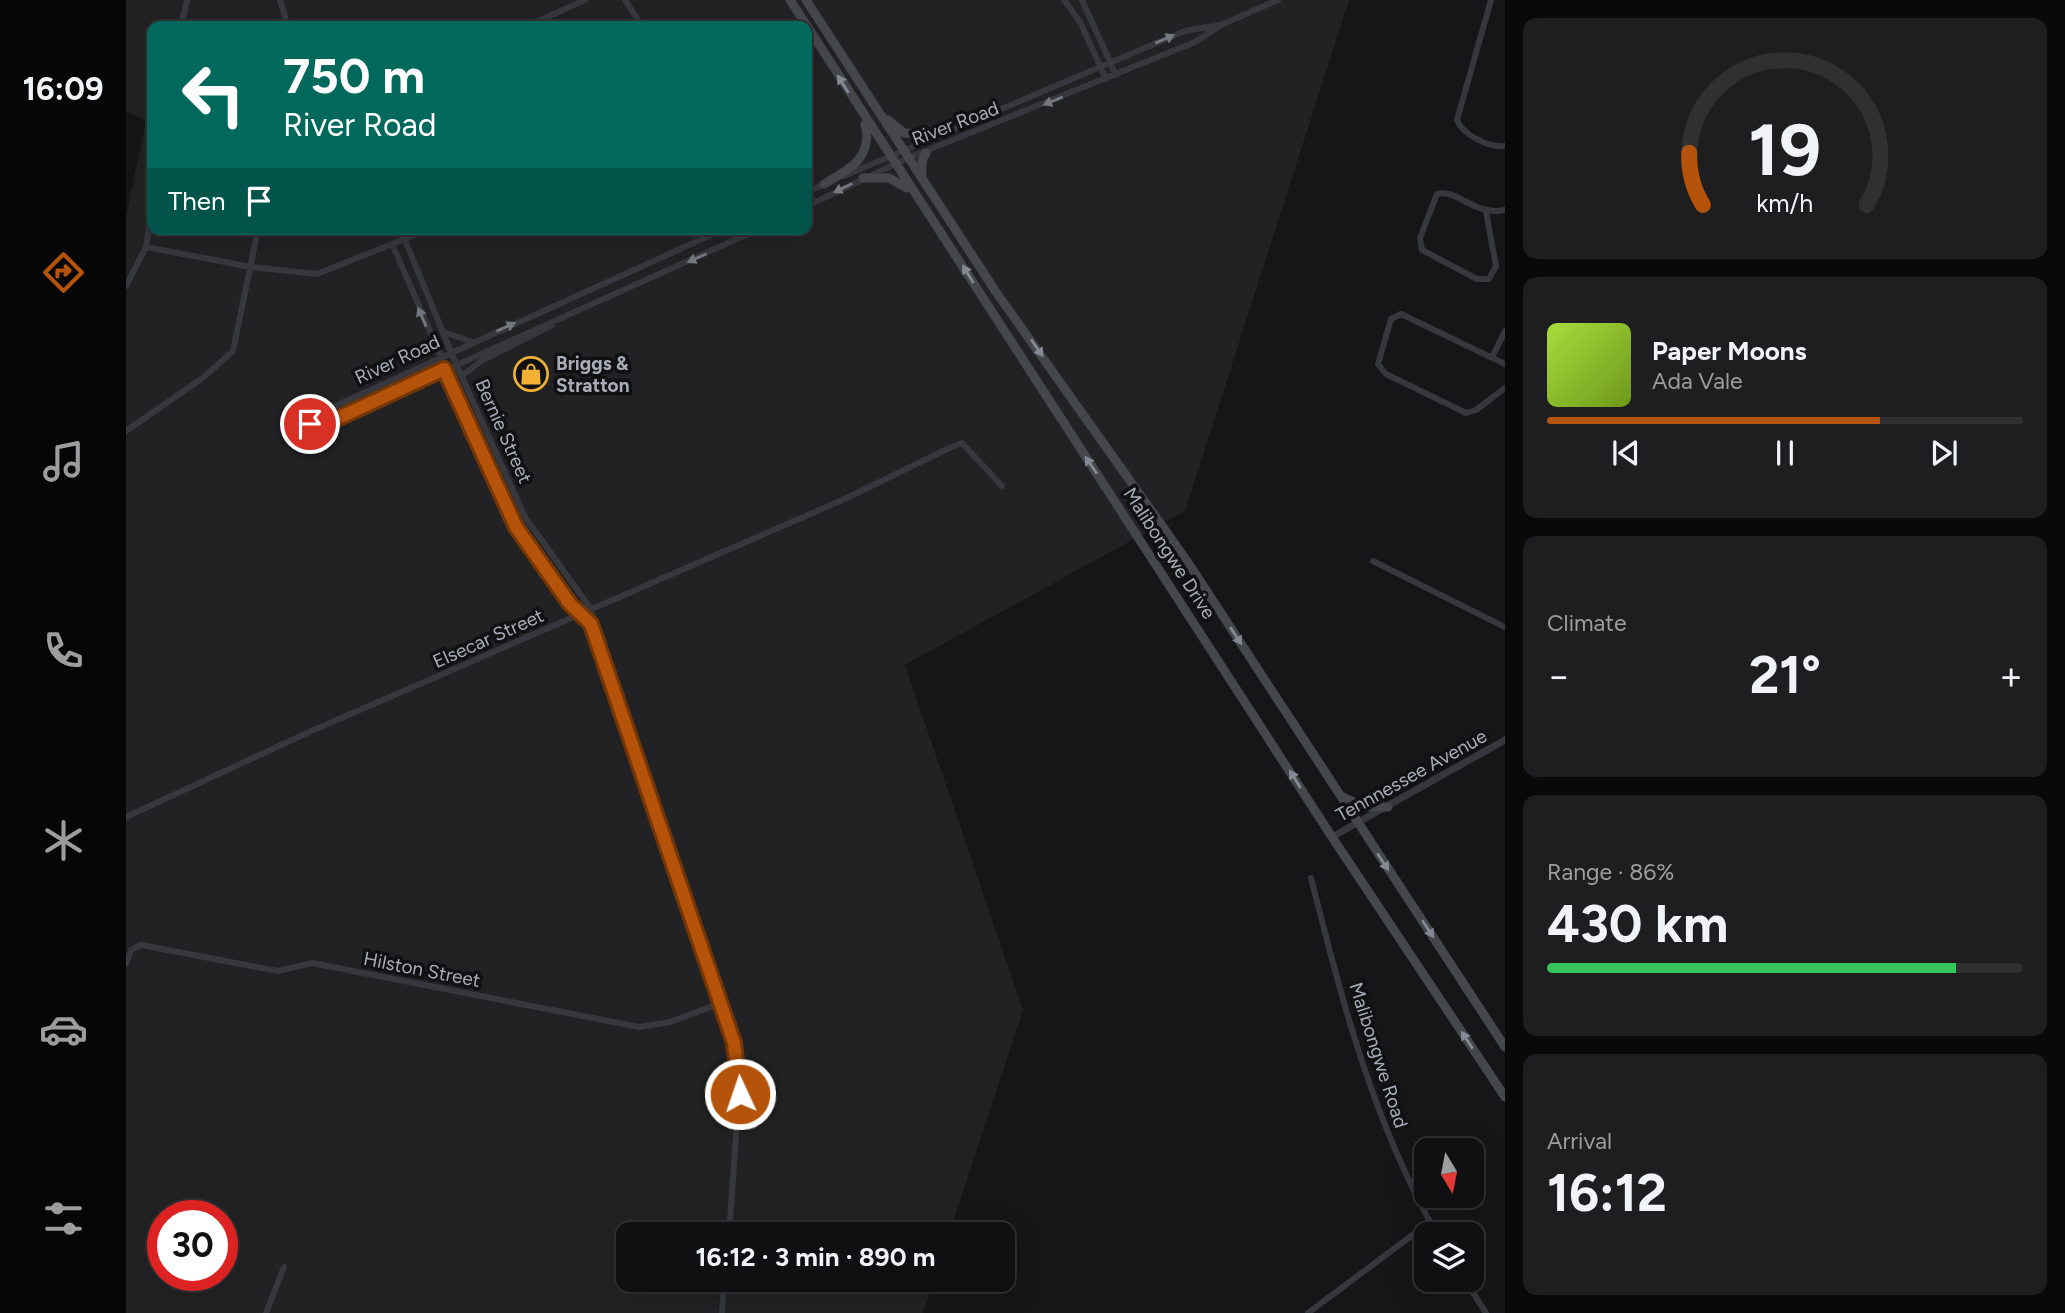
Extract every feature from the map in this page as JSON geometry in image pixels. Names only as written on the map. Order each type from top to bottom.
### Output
[{"type":"main road","name":"Malibongwe Drive","points":[[790,0],[804,21]]},
{"type":"main road","name":"Malibongwe Drive","points":[[806,0],[996,292],[1187,561],[1505,1047]]},
{"type":"main road","name":"Malibongwe Drive","points":[[812,34],[1332,837],[1505,1097]]},
{"type":"main road","points":[[874,107],[904,133],[934,135]]},
{"type":"main road","points":[[824,184],[862,158],[868,144],[863,115]]},
{"type":"main road","points":[[922,178],[922,162],[926,153]]},
{"type":"main road","points":[[863,178],[892,179],[914,194]]},
{"type":"main road","points":[[1339,795],[1364,807],[1388,807]]},
{"type":"street","points":[[182,21],[187,0]]},
{"type":"street","points":[[280,0],[286,21]]},
{"type":"street","points":[[538,21],[585,0]]},
{"type":"street","points":[[625,0],[639,21]]},
{"type":"street","points":[[1064,0],[1080,22],[1106,79]]},
{"type":"street","points":[[1083,0],[1116,75]]},
{"type":"street","points":[[1223,24],[1278,0]]},
{"type":"street","points":[[1491,0],[1457,120],[1465,131],[1492,145],[1505,146]]},
{"type":"street","name":"River Road","points":[[812,204],[863,178],[934,135],[1185,31],[1223,24]]},
{"type":"street","name":"River Road","points":[[906,153],[926,153],[1195,42],[1223,24]]},
{"type":"street","name":"River Road","points":[[812,190],[892,160]]},
{"type":"street","points":[[1486,212],[1496,270],[1489,279],[1477,279],[1422,250],[1420,238],[1437,194],[1447,193],[1486,212],[1505,210]]},
{"type":"street","points":[[126,286],[146,247],[148,235]]},
{"type":"street","points":[[126,431],[230,356],[237,342],[257,235]]},
{"type":"street","points":[[146,247],[251,267],[317,274],[416,235]]},
{"type":"street","name":"River Road","points":[[711,235],[311,417],[310,424],[319,427],[746,235]]},
{"type":"street","name":"Bernie Street","points":[[405,240],[456,364],[527,520],[591,609]]},
{"type":"street","name":"Bernie Street","points":[[393,246],[444,369],[512,520],[578,614],[591,624]]},
{"type":"street","points":[[1505,364],[1401,313],[1391,319],[1378,364],[1386,374],[1464,412],[1474,412],[1505,388]]},
{"type":"street","points":[[462,376],[474,364],[532,338],[559,320]]},
{"type":"street","points":[[1492,357],[1505,331]]},
{"type":"street","points":[[443,332],[474,342]]},
{"type":"street","name":"Elsecar Street","points":[[126,817],[578,614],[847,499],[962,443],[1002,486]]},
{"type":"street","points":[[1373,561],[1505,627]]},
{"type":"street","points":[[591,609],[591,624],[737,1052],[739,1116],[730,1222]]},
{"type":"street","name":"Tennnessee Avenue","points":[[1332,837],[1505,740]]},
{"type":"street","name":"Malibongwe Road","points":[[1311,878],[1367,1081],[1395,1153],[1430,1222]]},
{"type":"street","name":"Hilston Street","points":[[126,964],[131,950],[141,945],[278,971],[312,963],[639,1027],[670,1022],[721,1003]]},
{"type":"street","points":[[1308,1313],[1414,1234]]},
{"type":"street","points":[[265,1313],[284,1267]]},
{"type":"street","points":[[722,1313],[723,1292]]},
{"type":"street","points":[[1472,1292],[1486,1313]]},
{"type":"shaded area","points":[[126,0],[1349,0],[1185,511],[905,665],[1023,1010],[953,1222],[616,1222],[616,1292],[930,1292],[923,1313],[126,1313],[126,216],[146,121],[126,111]]},
{"type":"place","name":"Briggs & Stratton","points":[[531,374]]},
{"type":"route","points":[[310,424],[314,428],[319,427],[444,369],[516,527],[570,604],[591,624],[675,877],[737,1052],[740,1094]]}]
